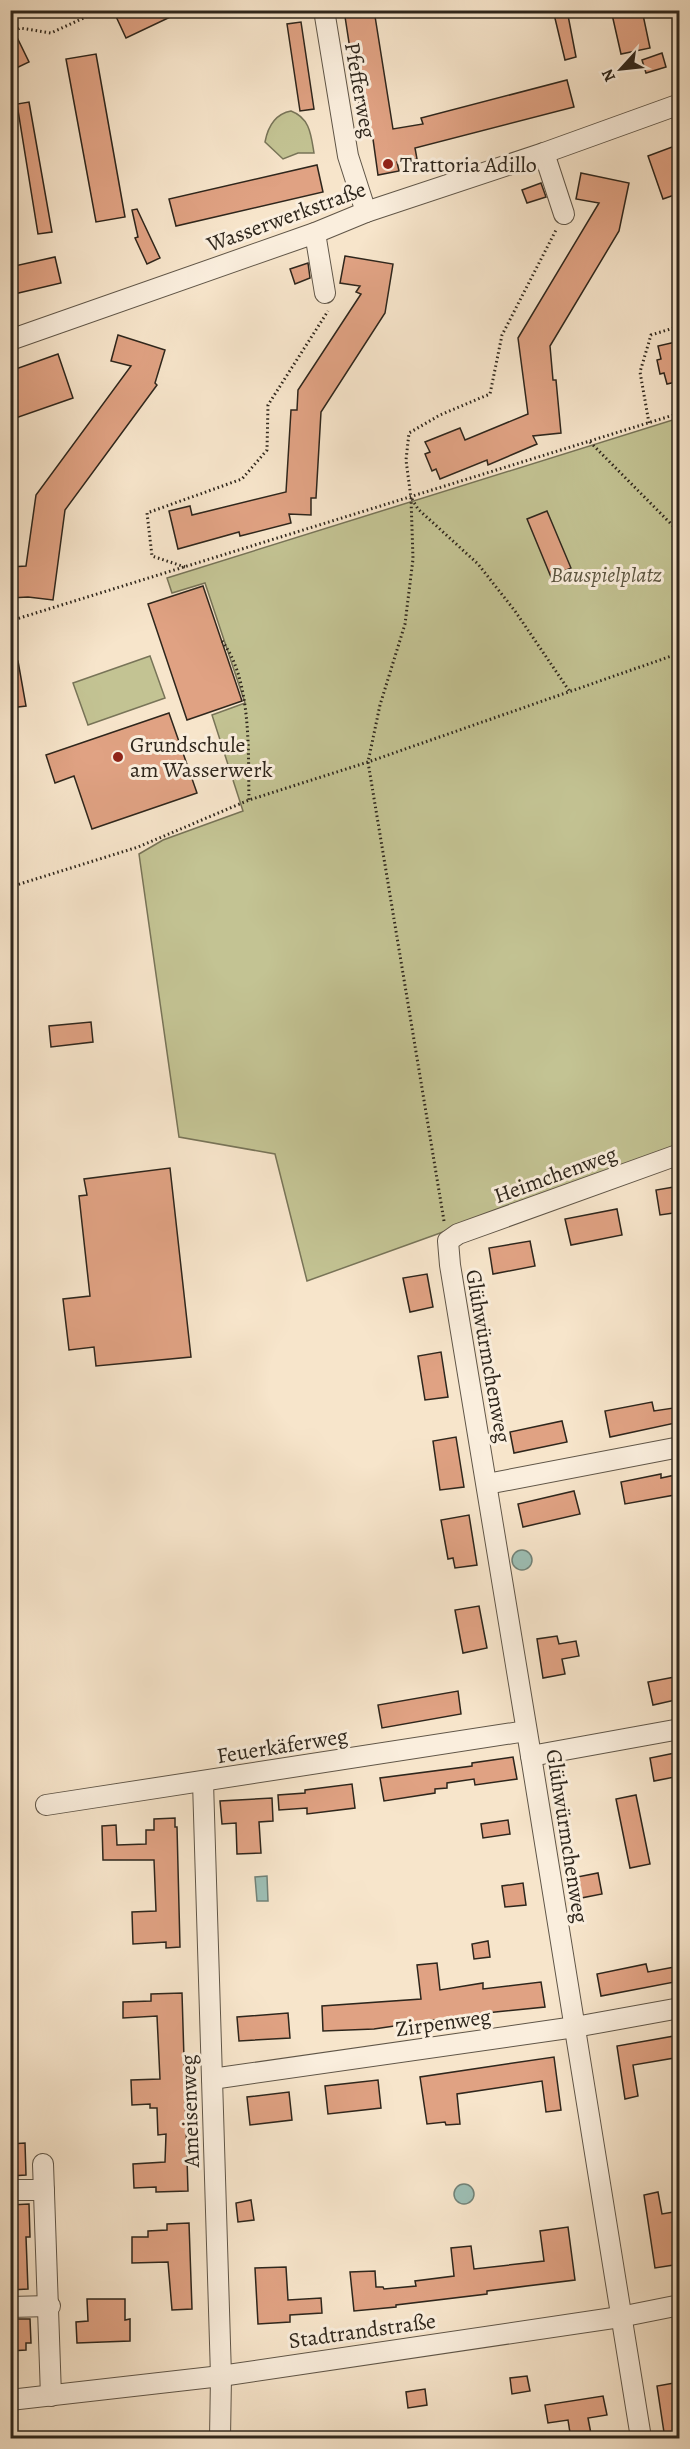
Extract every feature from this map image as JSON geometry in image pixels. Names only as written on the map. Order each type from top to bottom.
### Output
[{"type":"street","name":"Pfefferweg","points":[[324,10],[348,156],[366,212]]},
{"type":"street","name":"Wasserwerkstraße","points":[[10,340],[315,233],[366,212],[544,153],[680,104]]},
{"type":"street","points":[[544,153],[564,214]]},
{"type":"street","points":[[315,233],[326,292]]},
{"type":"street","name":"Heimchenweg","points":[[448,1241],[458,1234],[680,1154]]},
{"type":"street","name":"Glühwürmchenweg","points":[[448,1241],[450,1265],[641,2439]]},
{"type":"street","points":[[487,1484],[680,1447]]},
{"type":"street","points":[[531,1756],[680,1728]]},
{"type":"street","name":"Feuerkäferweg","points":[[46,1805],[526,1731]]},
{"type":"street","name":"Ameisenweg","points":[[203,1782],[221,2376],[220,2439]]},
{"type":"street","name":"Zirpenweg","points":[[212,2079],[575,2028],[680,2008]]},
{"type":"street","points":[[43,2164],[50,2306],[51,2396]]},
{"type":"street","points":[[10,2190],[44,2190]]},
{"type":"street","points":[[10,2307],[50,2306]]},
{"type":"street","name":"Stadtrandstraße","points":[[10,2400],[221,2376],[620,2317],[680,2306]]},
{"type":"path","points":[[10,33],[20,28],[51,33],[100,10]]},
{"type":"path","points":[[448,1241],[368,762],[380,705],[405,624],[413,559],[411,498],[406,460],[409,433],[440,415],[490,394],[502,334],[564,214]]},
{"type":"path","points":[[187,567],[152,556],[147,513],[242,479],[267,450],[268,405],[328,312],[326,292]]},
{"type":"path","points":[[649,423],[640,372],[651,335],[680,326]]},
{"type":"path","points":[[10,621],[680,413]]},
{"type":"path","points":[[590,442],[680,533]]},
{"type":"path","points":[[411,498],[418,509],[478,564],[515,611],[570,692]]},
{"type":"path","points":[[222,641],[230,652],[241,683],[246,728],[249,800]]},
{"type":"path","points":[[10,887],[138,847],[249,800],[368,762],[680,653]]},
{"type":"green space","points":[[291,111],[306,123],[314,153],[298,153],[283,159],[265,142],[273,122],[281,115]]},
{"type":"green space","name":"Bauspielplatz","points":[[679,418],[679,1147],[307,1281],[275,1154],[179,1137],[139,854],[163,840],[243,811],[212,715],[245,703],[205,583],[172,593],[167,578]]},
{"type":"green space","points":[[150,656],[165,698],[88,725],[73,683]]},
{"type":"water","points":[[522,1550],[529,1553],[532,1560],[529,1567],[522,1570],[515,1567],[512,1560],[515,1553]]},
{"type":"water","points":[[267,1876],[268,1901],[257,1901],[255,1877]]},
{"type":"water","points":[[464,2184],[471,2187],[474,2194],[471,2201],[464,2204],[457,2201],[454,2194],[457,2187]]},
{"type":"building","points":[[113,10],[185,10],[126,38]]},
{"type":"building","points":[[344,10],[374,10],[393,129],[423,124],[421,118],[567,80],[574,107],[415,148],[417,159],[397,162],[399,171],[378,175],[372,132],[363,134]]},
{"type":"building","points":[[553,10],[567,10],[576,57],[565,60]]},
{"type":"building","points":[[611,10],[642,10],[650,48],[621,54]]},
{"type":"building","points":[[301,22],[314,109],[300,111],[287,24]]},
{"type":"building","points":[[10,23],[29,62],[10,71]]},
{"type":"building","points":[[662,53],[666,67],[646,73],[642,60]]},
{"type":"building","points":[[96,54],[125,217],[96,222],[66,59]]},
{"type":"building","points":[[29,102],[52,232],[38,234],[17,104]]},
{"type":"building","points":[[680,144],[680,193],[663,199],[648,156]]},
{"type":"building","points":[[317,165],[323,192],[176,226],[169,199]]},
{"type":"building","points":[[581,173],[629,183],[619,231],[550,346],[561,433],[533,436],[537,444],[488,465],[487,460],[440,479],[436,469],[432,471],[425,454],[430,452],[425,442],[460,428],[465,440],[528,414],[518,338],[599,203],[576,199]]},
{"type":"building","points":[[541,183],[546,197],[527,203],[522,190]]},
{"type":"building","points":[[137,209],[160,258],[147,264],[135,238],[138,237],[132,210]]},
{"type":"building","points":[[345,256],[393,264],[385,313],[321,412],[316,498],[311,498],[311,515],[289,514],[291,523],[240,536],[239,532],[178,549],[169,511],[190,506],[192,515],[286,492],[291,410],[297,410],[298,390],[361,294],[356,292],[360,286],[340,283]]},
{"type":"building","points":[[55,257],[61,283],[10,295],[10,267]]},
{"type":"building","points":[[308,263],[310,278],[295,284],[290,269]]},
{"type":"building","points":[[118,335],[165,350],[155,383],[157,385],[65,510],[53,600],[28,597],[10,598],[10,567],[26,566],[36,495],[131,366],[111,361]]},
{"type":"building","points":[[680,341],[680,381],[667,384],[664,373],[660,374],[657,360],[661,359],[658,346]]},
{"type":"building","points":[[58,354],[73,398],[10,420],[10,371]]},
{"type":"building","points":[[547,511],[571,568],[551,577],[527,519]]},
{"type":"building","points":[[203,586],[242,701],[187,720],[148,604]]},
{"type":"building","points":[[10,661],[18,661],[26,706],[10,708]]},
{"type":"building","points":[[169,713],[197,793],[92,829],[74,776],[55,783],[46,755]]},
{"type":"building","points":[[91,1022],[93,1042],[51,1047],[49,1026]]},
{"type":"building","points":[[170,1168],[191,1357],[96,1366],[94,1347],[69,1350],[63,1299],[90,1296],[79,1196],[87,1195],[84,1179]]},
{"type":"building","points":[[680,1186],[680,1212],[660,1215],[656,1190]]},
{"type":"building","points":[[617,1209],[622,1235],[571,1245],[565,1219]]},
{"type":"building","points":[[530,1241],[535,1266],[493,1274],[489,1248]]},
{"type":"building","points":[[427,1274],[433,1307],[410,1312],[403,1278]]},
{"type":"building","points":[[441,1352],[448,1397],[425,1400],[418,1356]]},
{"type":"building","points":[[652,1402],[654,1411],[680,1407],[680,1422],[610,1437],[605,1411]]},
{"type":"building","points":[[562,1421],[567,1442],[514,1453],[510,1432]]},
{"type":"building","points":[[456,1437],[464,1487],[440,1490],[433,1441]]},
{"type":"building","points":[[661,1474],[661,1478],[680,1474],[680,1494],[625,1504],[621,1482]]},
{"type":"building","points":[[574,1491],[580,1514],[523,1527],[518,1504]]},
{"type":"building","points":[[469,1515],[477,1565],[455,1568],[453,1558],[448,1559],[441,1520]]},
{"type":"building","points":[[479,1606],[487,1648],[463,1653],[455,1610]]},
{"type":"building","points":[[557,1636],[559,1644],[576,1641],[579,1656],[562,1659],[565,1674],[543,1678],[537,1639]]},
{"type":"building","points":[[680,1676],[680,1699],[653,1705],[648,1682]]},
{"type":"building","points":[[458,1691],[461,1714],[382,1728],[378,1705]]},
{"type":"building","points":[[680,1752],[680,1776],[654,1781],[650,1758]]},
{"type":"building","points":[[513,1757],[517,1779],[475,1785],[474,1779],[447,1783],[447,1788],[435,1789],[435,1793],[384,1801],[380,1778],[472,1766],[472,1763]]},
{"type":"building","points":[[352,1784],[355,1808],[307,1814],[307,1808],[279,1810],[278,1795],[305,1793],[305,1790]]},
{"type":"building","points":[[636,1795],[650,1864],[630,1868],[616,1799]]},
{"type":"building","points":[[272,1798],[273,1821],[259,1822],[261,1853],[237,1854],[236,1823],[222,1824],[220,1801]]},
{"type":"building","points":[[175,1818],[180,1947],[166,1948],[166,1942],[133,1944],[132,1912],[156,1911],[154,1860],[103,1860],[102,1826],[116,1825],[117,1845],[146,1844],[146,1830],[154,1830],[154,1819]]},
{"type":"building","points":[[508,1820],[510,1834],[483,1838],[481,1824]]},
{"type":"building","points":[[598,1873],[602,1894],[581,1898],[577,1877]]},
{"type":"building","points":[[523,1883],[526,1905],[505,1907],[502,1886]]},
{"type":"building","points":[[488,1941],[490,1957],[474,1959],[472,1944]]},
{"type":"building","points":[[437,1963],[440,1990],[483,1983],[483,1989],[541,1982],[545,2007],[476,2014],[374,2029],[323,2031],[322,2006],[421,1999],[417,1965]]},
{"type":"building","points":[[646,1964],[648,1972],[680,1966],[680,1981],[601,1996],[597,1974]]},
{"type":"building","points":[[182,1993],[188,2191],[156,2192],[156,2187],[134,2188],[133,2164],[165,2162],[166,2134],[158,2135],[157,2108],[150,2108],[150,2104],[132,2105],[131,2080],[160,2079],[157,2016],[123,2018],[123,2002],[151,2001],[151,1994]]},
{"type":"building","points":[[288,2013],[290,2038],[239,2041],[237,2017]]},
{"type":"building","points":[[680,2035],[680,2057],[633,2065],[638,2096],[625,2099],[617,2046]]},
{"type":"building","points":[[554,2057],[561,2110],[546,2112],[542,2081],[457,2094],[460,2124],[446,2125],[445,2122],[427,2124],[420,2077]]},
{"type":"building","points":[[378,2080],[381,2108],[328,2114],[325,2086]]},
{"type":"building","points":[[289,2092],[292,2120],[250,2125],[247,2097]]},
{"type":"building","points":[[25,2143],[26,2175],[10,2176],[10,2144]]},
{"type":"building","points":[[658,2192],[662,2214],[680,2211],[680,2264],[655,2268],[644,2195]]},
{"type":"building","points":[[251,2200],[254,2220],[238,2222],[236,2203]]},
{"type":"building","points":[[29,2204],[30,2237],[26,2237],[28,2289],[10,2290],[10,2205]]},
{"type":"building","points":[[189,2223],[192,2309],[172,2310],[168,2262],[132,2263],[132,2237],[148,2237],[148,2231],[167,2230],[167,2224]]},
{"type":"building","points":[[568,2227],[575,2280],[487,2291],[487,2294],[396,2305],[396,2307],[354,2311],[350,2272],[375,2271],[376,2287],[384,2289],[416,2286],[415,2281],[454,2276],[451,2248],[471,2246],[474,2269],[544,2261],[540,2231]]},
{"type":"building","points":[[286,2267],[288,2300],[321,2298],[322,2313],[290,2315],[290,2322],[258,2324],[255,2268]]},
{"type":"building","points":[[87,2299],[125,2299],[125,2320],[130,2319],[130,2341],[77,2343],[76,2322],[88,2321]]},
{"type":"building","points":[[10,2319],[30,2319],[31,2343],[26,2343],[26,2350],[10,2351]]},
{"type":"building","points":[[527,2376],[530,2391],[512,2394],[510,2378]]},
{"type":"building","points":[[680,2382],[680,2439],[665,2439],[657,2386]]},
{"type":"building","points":[[425,2389],[427,2405],[408,2408],[406,2392]]},
{"type":"building","points":[[603,2396],[607,2415],[588,2418],[592,2439],[571,2439],[568,2420],[548,2423],[545,2405]]},
{"type":"place","name":"Trattoria Adillo","points":[[388,164]]},
{"type":"place","name":"Grundschule am Wasserwerk","points":[[118,757]]}]
